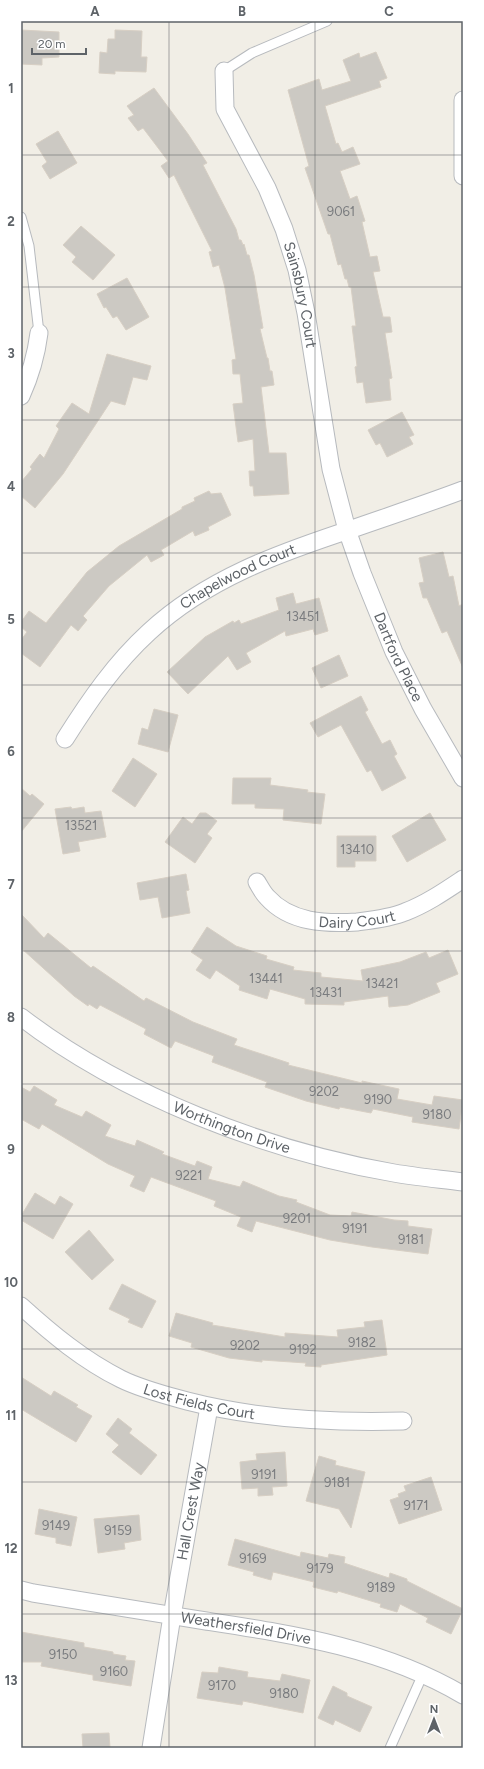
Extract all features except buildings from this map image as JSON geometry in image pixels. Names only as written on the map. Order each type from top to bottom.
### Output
[{"type":"street","name":"Sainsbury Court","points":[[224,71],[225,108],[267,188],[284,229],[297,270],[306,313],[331,469],[347,530]]},
{"type":"street","points":[[463,100],[463,176]]},
{"type":"street","points":[[21,396],[31,375],[37,355],[39,333]]},
{"type":"street","name":"Chapelwood Court","points":[[65,739],[88,702],[122,660],[148,632],[178,608],[216,582],[304,545],[463,490]]},
{"type":"street","name":"Dartford Place","points":[[347,530],[362,573],[394,652],[423,709],[463,778]]},
{"type":"street","name":"Dairy Court","points":[[257,882],[267,897],[279,907],[296,917],[315,922],[340,923],[372,920],[405,913],[463,879]]},
{"type":"street","name":"Worthington Drive","points":[[21,1017],[67,1049],[118,1079],[172,1105],[222,1125],[274,1143],[327,1158],[394,1173],[463,1182]]},
{"type":"street","name":"Lost Fields Court","points":[[21,1306],[57,1338],[88,1360],[122,1379],[166,1395],[231,1411],[312,1420],[403,1421]]},
{"type":"street","name":"Hall Crest Way","points":[[151,1748],[172,1616],[209,1406]]},
{"type":"street","name":"Weathersfield Drive","points":[[21,1590],[172,1616],[296,1635],[342,1645],[377,1656],[423,1674],[463,1695]]},
{"type":"lane","points":[[224,71],[252,53],[327,21]]},
{"type":"lane","points":[[21,218],[29,246],[39,333]]},
{"type":"lane","points":[[390,1748],[423,1674]]}]
